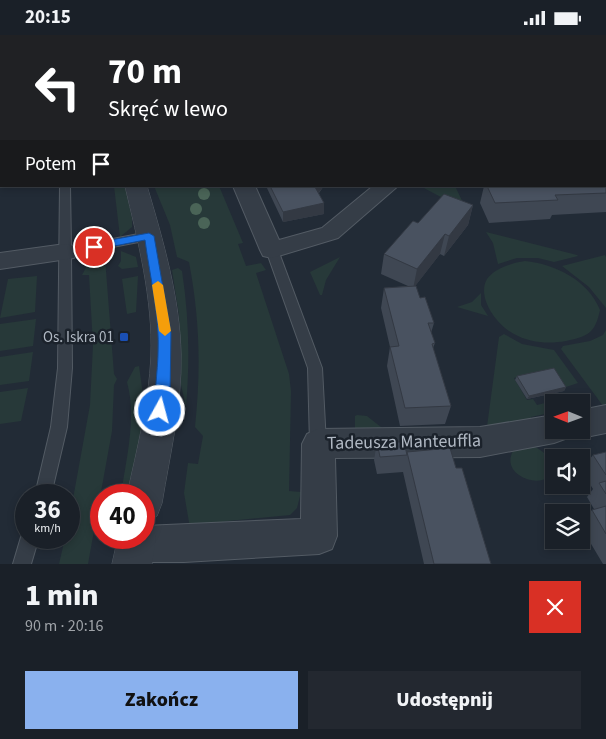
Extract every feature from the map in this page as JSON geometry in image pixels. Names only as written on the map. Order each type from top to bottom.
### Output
[{"type":"street","points":[[136,187],[149,236],[165,333],[163,395],[147,484]]},
{"type":"street","points":[[244,187],[272,250],[330,233],[386,187]]},
{"type":"street","points":[[0,261],[65,252]]},
{"type":"street","points":[[590,422],[606,419]]},
{"type":"street","name":"Tadeusza Manteuffla","points":[[155,547],[319,536],[318,444],[480,442],[545,431]]},
{"type":"lane","points":[[46,484],[59,427],[65,368],[65,187]]},
{"type":"lane","points":[[65,252],[149,236]]},
{"type":"lane","points":[[272,250],[315,368],[318,444]]},
{"type":"lane","points":[[22,564],[26,549]]},
{"type":"shaded area","points":[[114,187],[125,187],[132,218],[132,227],[120,237]]},
{"type":"shaded area","points":[[154,187],[219,187],[243,243],[238,244],[246,266],[261,263],[266,270],[256,273],[289,374],[291,391],[289,491],[301,492],[297,508],[290,515],[228,521],[190,528],[184,493],[188,463],[198,464],[203,436],[195,427],[199,365],[197,324],[189,262],[177,257],[170,225]]},
{"type":"shaded area","points":[[455,187],[467,211],[424,188]]},
{"type":"shaded area","points":[[486,232],[578,256],[554,262],[538,258],[517,258],[498,264],[493,243]]},
{"type":"shaded area","points":[[121,251],[136,257],[138,267],[122,269],[118,266],[121,261]]},
{"type":"shaded area","points":[[605,255],[606,308],[589,287],[562,266]]},
{"type":"shaded area","points":[[340,257],[326,280],[322,295],[320,295],[310,272]]},
{"type":"shaded area","points":[[105,258],[114,374],[117,379],[114,385],[112,431],[102,484],[90,484],[91,549],[88,564],[59,564],[62,549],[80,549],[80,484],[76,484],[90,405],[93,345],[89,275],[82,275],[88,264]]},
{"type":"shaded area","points":[[525,261],[559,270],[579,282],[587,290],[595,299],[600,310],[596,324],[590,332],[566,341],[540,342],[520,337],[501,325],[486,303],[484,286],[490,275],[499,269]]},
{"type":"shaded area","points":[[178,268],[182,271],[187,322],[188,372],[186,407],[181,385],[179,315],[172,270]]},
{"type":"shaded area","points":[[37,276],[35,312],[0,318],[8,279]]},
{"type":"shaded area","points":[[138,276],[136,312],[127,314],[122,279]]},
{"type":"shaded area","points":[[481,293],[481,305],[488,316],[457,307],[472,302]]},
{"type":"shaded area","points":[[36,319],[33,346],[0,351],[0,324]]},
{"type":"shaded area","points":[[606,330],[606,410],[561,349],[563,346],[590,341],[603,335]]},
{"type":"shaded area","points":[[504,334],[522,344],[554,350],[578,383],[563,388],[551,370],[514,378],[527,400],[533,399],[537,405],[545,403],[545,414],[531,417],[532,426],[486,434],[499,337]]},
{"type":"shaded area","points":[[33,352],[29,381],[0,385],[0,357]]},
{"type":"shaded area","points":[[139,366],[144,402],[143,419],[131,484],[123,484],[131,424],[130,396],[127,382],[135,367]]},
{"type":"shaded area","points":[[28,388],[21,421],[0,424],[0,392]]},
{"type":"shaded area","points":[[355,416],[367,416],[396,439],[355,440]]},
{"type":"shaded area","points":[[531,445],[543,452],[545,454],[545,479],[537,481],[519,475],[513,469],[510,460],[514,449]]},
{"type":"building","points":[[270,187],[315,187],[324,203],[283,212]]},
{"type":"building","points":[[487,187],[606,187],[606,193],[555,195],[558,200],[495,203]]},
{"type":"building","points":[[444,194],[473,205],[449,236],[445,234],[417,269],[384,254],[413,221],[418,223]]},
{"type":"building","points":[[416,286],[420,298],[425,297],[434,323],[428,323],[435,343],[432,344],[451,406],[405,408],[390,347],[399,346],[384,288]]},
{"type":"building","points":[[554,368],[566,387],[529,396],[517,376]]},
{"type":"building","points":[[377,442],[404,442],[407,455],[380,457]]},
{"type":"building","points":[[450,448],[456,468],[462,468],[491,564],[434,564],[407,452]]},
{"type":"building","points":[[606,452],[606,475],[593,455]]},
{"type":"building","points":[[606,481],[606,494],[599,483]]},
{"type":"building","points":[[606,506],[606,534],[592,510]]},
{"type":"slow traffic","points":[[158,285],[165,331]]},
{"type":"place","name":"Os. Iskra 01","points":[[124,337]]},
{"type":"route","points":[[94,247],[149,236],[165,333],[163,395],[160,411]]}]
